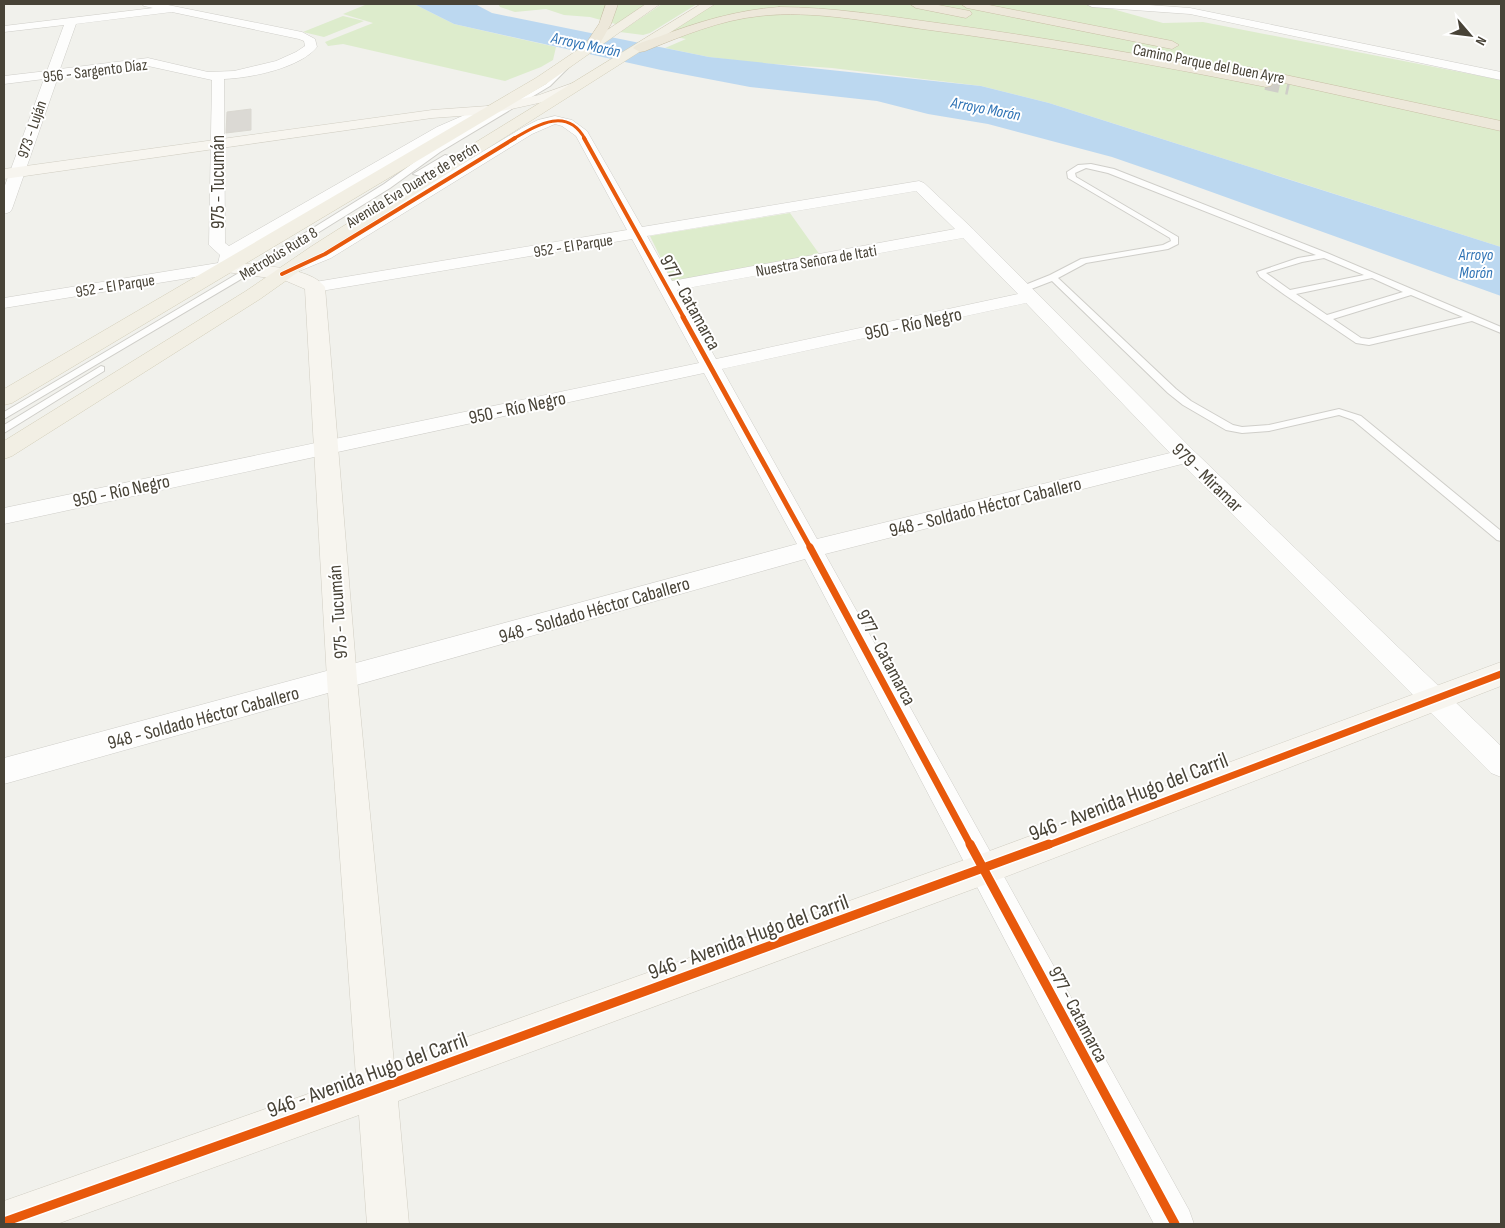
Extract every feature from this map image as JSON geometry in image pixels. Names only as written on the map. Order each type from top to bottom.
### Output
[{"type":"highway","points":[[594,42],[605,24],[612,4]]},
{"type":"highway","name":"Camino Parque del Buen Ayre","points":[[916,4],[1273,76],[1501,126]]},
{"type":"highway","name":"Camino Parque del Buen Ayre","points":[[968,4],[1183,47]]},
{"type":"highway","points":[[666,35],[740,15],[779,11],[810,13],[964,30],[1048,42],[1155,60],[1266,83]]},
{"type":"highway","name":"Camino Parque del Buen Ayre","points":[[1240,58],[1501,114]]},
{"type":"highway","points":[[1289,88],[1501,132]]},
{"type":"main road","name":"Avenida Eva Duarte de Perón","points":[[4,398],[228,260],[493,116],[571,62],[594,42],[654,4]]},
{"type":"main road","name":"Avenida Eva Duarte de Perón","points":[[4,451],[253,295],[418,179],[605,68],[666,35],[709,4]]},
{"type":"main road","points":[[418,179],[496,126],[493,116]]},
{"type":"street","points":[[148,4],[172,9]]},
{"type":"street","points":[[1092,4],[1190,11],[1501,76]]},
{"type":"street","points":[[4,29],[172,9]]},
{"type":"street","name":"956 - Sargento Díaz","points":[[4,80],[148,62],[218,77],[265,69],[300,54],[311,47],[309,38],[302,36],[172,9]]},
{"type":"street","name":"973 - Luján","points":[[4,209],[10,173],[71,22]]},
{"type":"street","name":"975 - Tucumán","points":[[218,77],[216,144],[217,245],[228,260]]},
{"type":"street","points":[[10,173],[432,114],[493,116],[514,105],[573,88]]},
{"type":"street","name":"977 - Catamarca","points":[[557,118],[569,122],[582,134],[636,235],[811,549],[1175,1224]]},
{"type":"street","name":"Avenida Eva Duarte de Perón","points":[[282,274],[324,254],[526,131],[557,118]]},
{"type":"street","name":"952 - El Parque","points":[[315,287],[636,235],[919,186]]},
{"type":"street","name":"979 - Miramar","points":[[919,186],[967,232],[1186,456],[1436,698],[1501,764]]},
{"type":"street","name":"Nuestra Señora de Itati","points":[[665,287],[967,232]]},
{"type":"street","points":[[228,260],[253,272],[282,274],[311,283],[315,287]]},
{"type":"street","name":"952 - El Parque","points":[[4,303],[228,260]]},
{"type":"street","name":"975 - Tucumán","points":[[315,287],[324,446],[342,680],[388,1224]]},
{"type":"street","name":"950 - Río Negro","points":[[4,516],[324,446],[710,368],[1027,293]]},
{"type":"street","name":"948 - Soldado Héctor Caballero","points":[[4,772],[811,549],[1186,456]]},
{"type":"street","name":"946 - Avenida Hugo del Carril","points":[[4,1222],[984,869],[1501,674]]},
{"type":"lane","points":[[514,105],[548,85],[571,62]]},
{"type":"lane","name":"Metrobús Ruta 8","points":[[4,430],[387,186],[436,150],[493,116],[538,99]]},
{"type":"lane","name":"Metrobús Ruta 8","points":[[4,416],[418,179],[444,153],[493,116]]},
{"type":"lane","points":[[1027,293],[1084,261],[1166,247],[1174,242],[1174,237],[1160,228],[1072,178],[1071,172],[1077,167],[1088,166],[1111,171],[1324,256],[1501,330]]},
{"type":"lane","points":[[1324,256],[1301,260],[1261,272],[1262,275],[1359,341],[1369,342],[1472,318]]},
{"type":"lane","points":[[1288,293],[1371,276]]},
{"type":"lane","points":[[1053,277],[1172,391],[1216,421],[1230,428],[1242,430],[1269,428],[1339,412],[1349,414],[1357,418],[1501,537]]},
{"type":"lane","points":[[1326,318],[1411,292]]},
{"type":"green space","points":[[362,4],[414,4],[454,24],[556,47],[553,60],[541,67],[505,81],[343,44],[328,46],[325,42],[373,23],[343,14],[365,5]]},
{"type":"green space","points":[[498,4],[654,4],[619,25],[590,17],[564,15],[546,9],[515,12],[500,7]]},
{"type":"green space","points":[[662,4],[697,4],[650,33],[643,35],[620,32]]},
{"type":"green space","points":[[709,4],[1137,4],[1109,8],[1163,23],[1203,22],[1501,80],[1501,247],[1049,103],[981,86],[832,68],[757,63],[709,57],[665,48],[686,39],[661,34]]},
{"type":"green space","points":[[343,16],[364,21],[324,37],[303,32]]},
{"type":"green space","points":[[790,213],[820,255],[672,281],[650,236]]},
{"type":"water","name":"Arroyo Morón","points":[[414,4],[475,4],[492,13],[709,57],[981,86],[1049,103],[1501,247],[1501,296],[1112,157],[988,124],[928,114],[877,101],[750,87],[661,70],[454,24]]},
{"type":"building","points":[[251,109],[251,130],[226,133],[227,112]]},
{"type":"tunnel","points":[[1266,83],[1289,88]]},
{"type":"cycle path","points":[[282,274],[325,254],[543,123],[561,120],[582,134],[811,549],[1175,1224]]},
{"type":"cycle path","points":[[4,1222],[984,869],[1501,674]]}]
